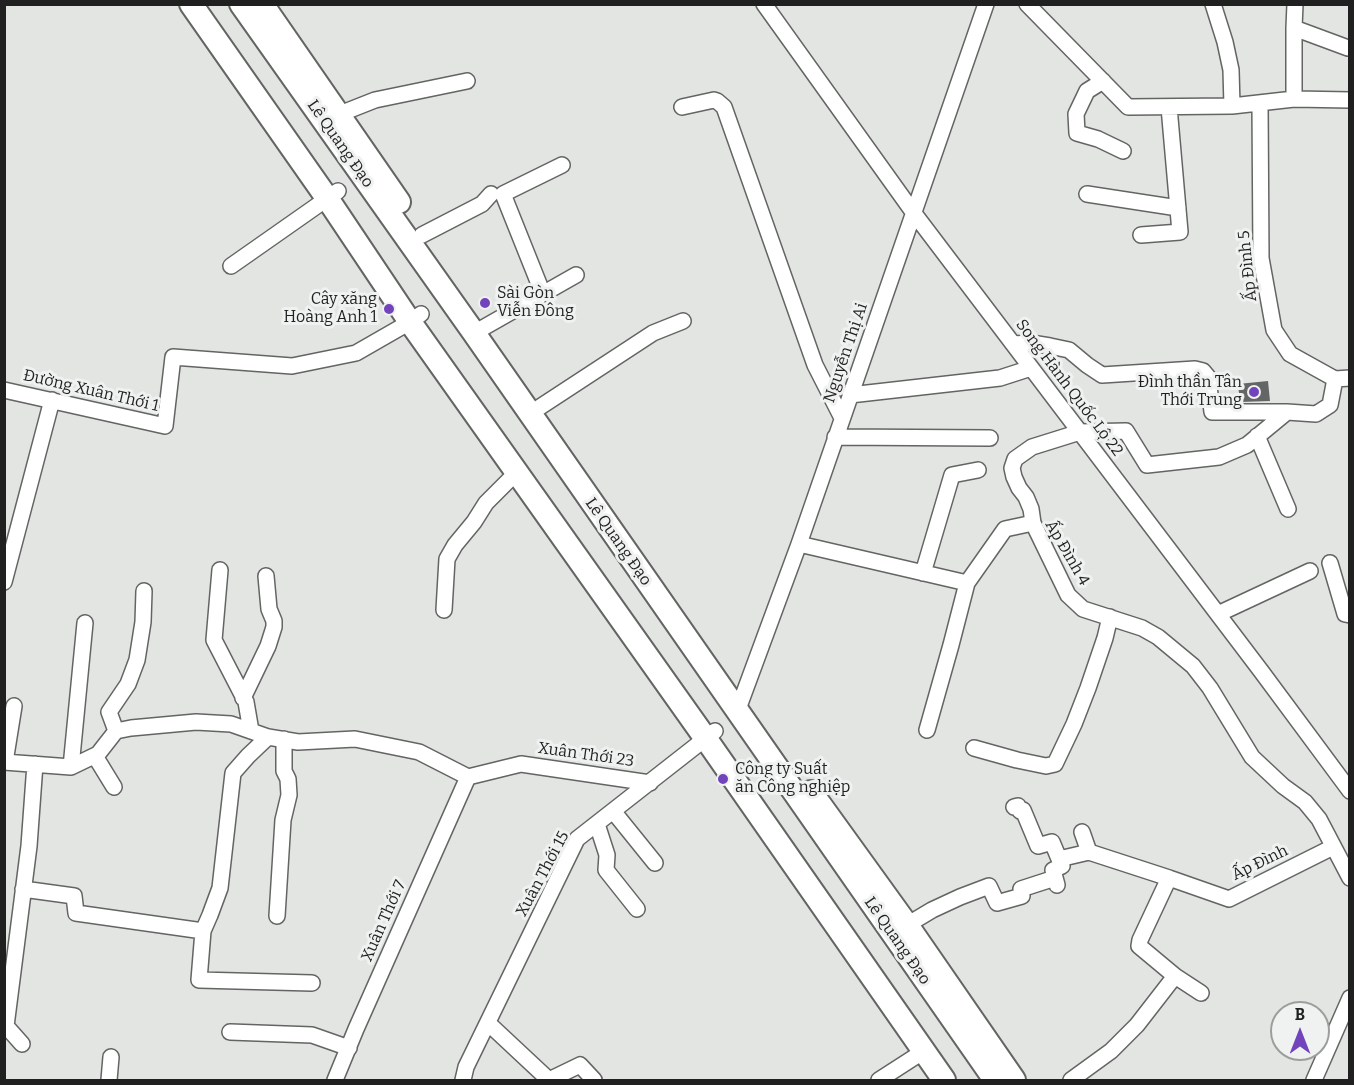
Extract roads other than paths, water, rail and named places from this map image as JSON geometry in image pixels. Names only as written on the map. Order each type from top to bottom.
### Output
[{"type":"highway","name":"Lê Quang Đạo","points":[[191,4],[333,194]]},
{"type":"highway","name":"Lê Quang Đạo","points":[[209,4],[517,472],[962,1080]]},
{"type":"highway","name":"Lê Quang Đạo","points":[[241,4],[422,235],[480,329],[540,406],[995,1080]]},
{"type":"highway","name":"Lê Quang Đạo","points":[[262,4],[332,118],[740,704],[907,926],[1014,1080]]},
{"type":"highway","name":"Lê Quang Đạo","points":[[416,318],[710,735],[944,1080]]},
{"type":"street","name":"Song Hành Quốc Lộ 22","points":[[764,4],[913,212],[1350,791]]},
{"type":"street","name":"Nguyễn Thị Ai","points":[[740,704],[986,4]]},
{"type":"street","points":[[1027,4],[1128,107],[1232,106],[1294,99],[1350,100]]},
{"type":"street","points":[[1213,4],[1231,70],[1232,106]]},
{"type":"street","points":[[1294,99],[1295,4]]},
{"type":"street","points":[[1293,28],[1348,48]]},
{"type":"street","points":[[332,118],[375,100],[467,81]]},
{"type":"street","points":[[1103,81],[1087,91],[1077,114],[1077,133],[1098,139],[1123,151]]},
{"type":"street","points":[[682,107],[714,100],[724,107],[815,365],[842,418]]},
{"type":"street","name":"Ấp Đình 5","points":[[1260,103],[1262,258],[1274,330],[1290,354],[1342,379]]},
{"type":"street","points":[[1141,235],[1180,232],[1169,106]]},
{"type":"street","points":[[543,294],[503,194],[562,165]]},
{"type":"street","points":[[231,266],[333,194]]},
{"type":"street","points":[[422,235],[482,204],[490,194]]},
{"type":"street","points":[[1088,194],[1178,208]]},
{"type":"street","points":[[480,329],[576,275]]},
{"type":"street","name":"Đường Xuân Thới 1","points":[[4,390],[165,426],[173,357],[292,366],[356,353],[416,318]]},
{"type":"street","points":[[540,406],[653,333],[683,321]]},
{"type":"street","points":[[1013,344],[1031,343],[1069,350],[1102,375],[1195,369],[1203,371],[1208,377],[1212,412],[1316,414],[1330,405],[1342,379]]},
{"type":"street","points":[[850,395],[1000,378],[1031,368]]},
{"type":"street","points":[[4,582],[52,400]]},
{"type":"street","points":[[1033,524],[1031,509],[1019,488],[1012,468],[1015,459],[1032,447],[1080,432],[1126,431],[1147,465],[1219,457],[1247,445],[1287,412]]},
{"type":"street","points":[[1257,436],[1288,509]]},
{"type":"street","points":[[835,437],[990,438]]},
{"type":"street","points":[[923,573],[952,475],[978,470]]},
{"type":"street","points":[[444,610],[447,559],[486,503],[517,472]]},
{"type":"street","name":"Ấp Đình 4","points":[[966,583],[1005,529],[1033,524],[1068,595],[1083,609],[1142,628],[1158,637],[1193,666],[1210,688],[1252,757],[1282,786],[1305,802],[1319,819],[1350,878]]},
{"type":"street","points":[[798,544],[966,583],[927,730]]},
{"type":"street","points":[[1330,563],[1345,614],[1350,615]]},
{"type":"street","points":[[220,570],[214,640],[246,702],[251,731]]},
{"type":"street","points":[[1218,614],[1310,571]]},
{"type":"street","points":[[243,698],[268,646],[274,627],[269,609],[266,576]]},
{"type":"street","points":[[117,731],[109,712],[128,684],[137,660],[143,622],[144,591]]},
{"type":"street","points":[[974,748],[1046,766],[1055,764],[1088,688],[1110,617]]},
{"type":"street","points":[[71,767],[85,623]]},
{"type":"street","points":[[14,706],[5,762],[71,767],[98,754],[117,731],[196,722],[231,724],[276,738],[298,742],[355,739],[419,752],[468,777]]},
{"type":"street","name":"Xuân Thới 15","points":[[464,1080],[466,1067],[578,839],[710,735]]},
{"type":"street","points":[[276,738],[288,779],[289,795],[283,820],[277,916]]},
{"type":"street","points":[[276,738],[248,756],[233,772],[220,888],[202,931],[199,980],[312,983]]},
{"type":"street","points":[[95,756],[114,787]]},
{"type":"street","points":[[22,1044],[6,1026],[29,846],[35,764]]},
{"type":"street","name":"Xuân Thới 23","points":[[468,777],[521,764],[650,783]]},
{"type":"street","name":"Xuân Thới 7","points":[[335,1080],[468,777]]},
{"type":"street","points":[[907,926],[932,910],[989,886],[997,903],[1022,896],[1021,889],[1056,882],[1053,870],[1062,866],[1052,842],[1038,846],[1023,810],[1020,811],[1018,806],[1014,807]]},
{"type":"street","points":[[613,812],[655,863]]},
{"type":"street","points":[[597,824],[607,855],[606,870],[637,909]]},
{"type":"street","points":[[1059,859],[1089,852],[1082,832]]},
{"type":"street","name":"Ấp Đình","points":[[1089,852],[1229,898],[1333,847]]},
{"type":"street","points":[[1169,878],[1138,946],[1175,976],[1201,993]]},
{"type":"street","points":[[23,889],[74,896],[76,914],[202,931]]},
{"type":"street","points":[[1071,1080],[1111,1051],[1137,1025],[1175,976]]},
{"type":"street","points":[[1314,1080],[1350,998]]},
{"type":"street","points":[[488,1023],[549,1080],[580,1065],[594,1080]]},
{"type":"street","points":[[230,1032],[312,1035],[349,1048]]},
{"type":"street","points":[[879,1080],[924,1051]]},
{"type":"street","points":[[109,1080],[111,1057]]},
{"type":"place","name":"Sài Gòn Viễn Đông","points":[[485,303]]},
{"type":"place","name":"Cây xăng Hoàng Anh 1","points":[[389,309]]},
{"type":"place","name":"Đình thần Tân Thới Trung","points":[[1254,392]]},
{"type":"place","name":"Công ty Suất ăn Công nghiệp","points":[[723,779]]}]
